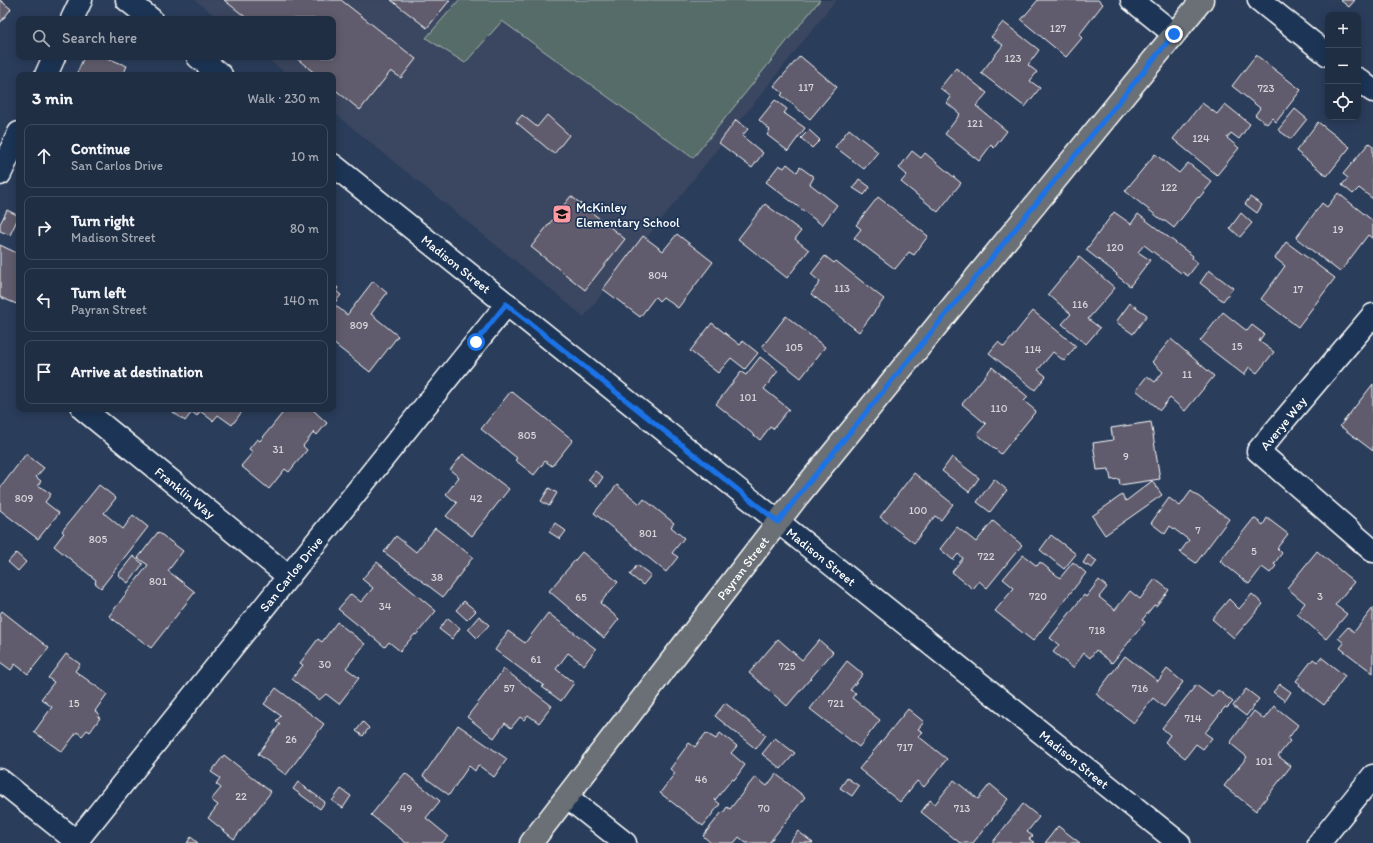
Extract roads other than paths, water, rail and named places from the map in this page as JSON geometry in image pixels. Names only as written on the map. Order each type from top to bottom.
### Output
[{"type":"main road","name":"Payran Street","points":[[531,843],[798,496],[1202,0]]},
{"type":"street","points":[[73,16],[81,0]]},
{"type":"street","points":[[127,0],[147,16]]},
{"type":"street","points":[[1132,0],[1174,34]]},
{"type":"street","points":[[1259,0],[1325,53]]},
{"type":"street","points":[[47,72],[53,60]]},
{"type":"street","points":[[202,60],[217,72]]},
{"type":"street","points":[[1361,81],[1373,91]]},
{"type":"street","points":[[0,174],[16,139]]},
{"type":"street","name":"Madison Street","points":[[336,167],[1179,843]]},
{"type":"street","name":"San Carlos Drive","points":[[75,842],[506,304]]},
{"type":"street","name":"Averye Way","points":[[1373,315],[1258,451],[1373,551]]},
{"type":"street","name":"Franklin Way","points":[[87,412],[288,576]]},
{"type":"street","points":[[1319,843],[1373,776]]},
{"type":"street","points":[[0,780],[75,842]]},
{"type":"street","points":[[567,797],[625,843]]},
{"type":"place","name":"McKinley Elementary School","points":[[562,214]]}]
